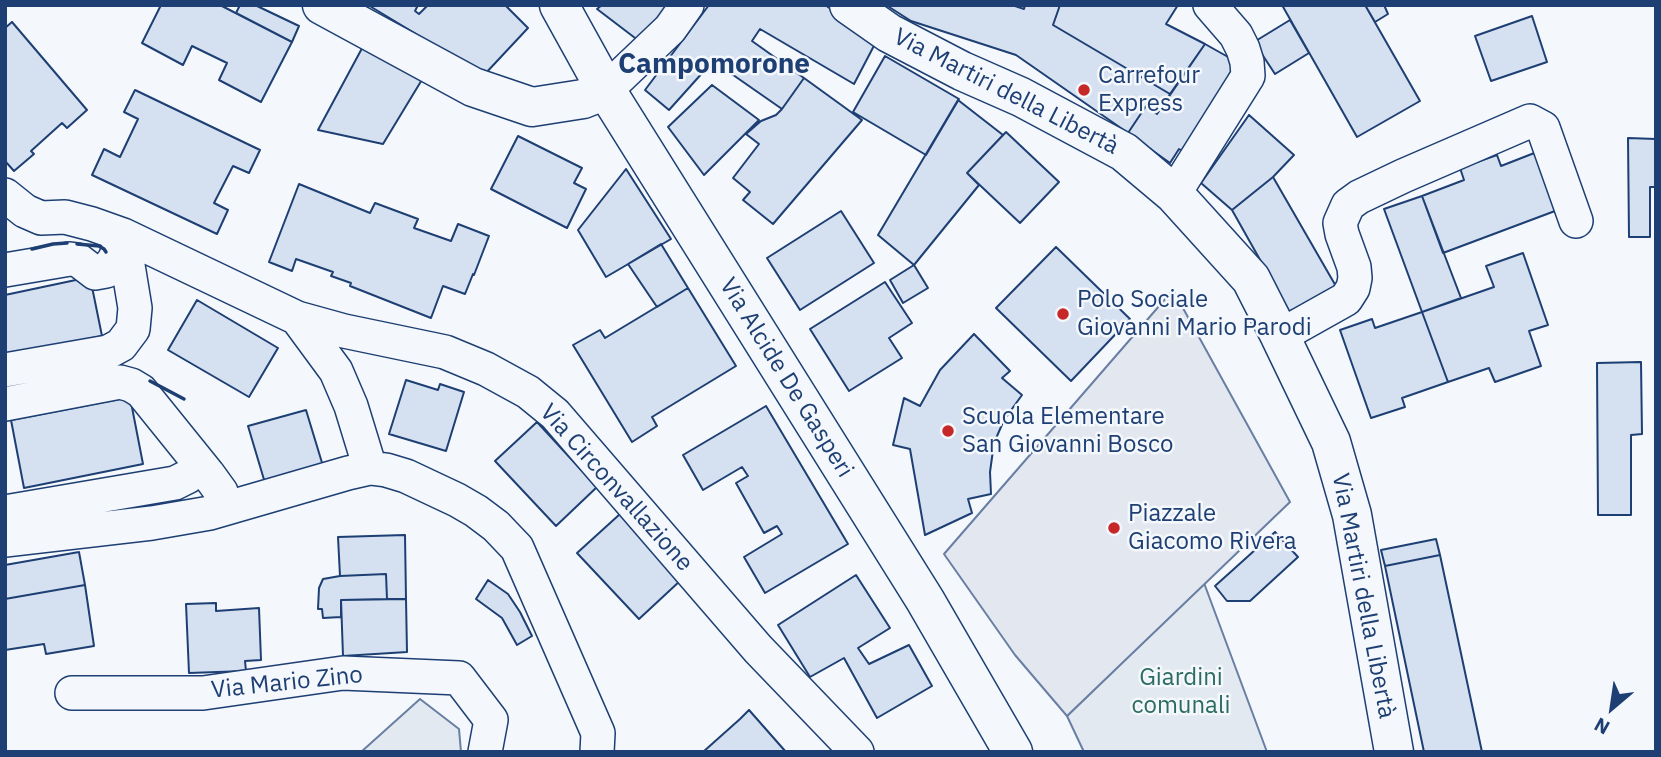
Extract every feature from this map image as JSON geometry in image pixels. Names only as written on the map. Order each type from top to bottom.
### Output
[{"type":"main road","points":[[322,5],[472,88],[532,107],[583,99],[606,90]]},
{"type":"main road","name":"Via Alcide De Gasperi","points":[[559,5],[606,90],[925,600],[1013,752]]},
{"type":"main road","name":"Via Martiri della Libertà","points":[[849,5],[889,33],[961,71],[1021,97],[1124,152],[1174,194],[1251,279],[1331,442],[1352,514],[1394,752]]},
{"type":"street","points":[[606,90],[670,29],[687,5]]},
{"type":"street","points":[[1174,194],[1248,76],[1247,62],[1236,35],[1210,5]]},
{"type":"street","points":[[1280,336],[1346,299],[1353,288],[1354,267],[1340,223],[1348,205],[1403,176],[1530,121],[1543,128],[1576,220]]},
{"type":"street","name":"Via Circonvallazione","points":[[5,195],[25,211],[41,218],[65,217],[123,235],[297,318],[444,352],[486,369],[528,392],[555,414],[758,649],[857,752]]},
{"type":"street","points":[[5,270],[70,259],[78,260],[95,273],[106,271],[115,259],[123,235]]},
{"type":"street","points":[[5,370],[108,352],[121,345],[133,329],[135,308],[123,235]]},
{"type":"street","points":[[297,318],[336,371],[351,406],[370,468]]},
{"type":"street","points":[[5,404],[120,382],[131,385],[141,391],[201,466],[221,492],[227,508]]},
{"type":"street","points":[[5,513],[174,483],[201,466]]},
{"type":"street","points":[[5,540],[152,523],[210,513],[348,472],[370,468],[407,476],[457,499],[476,511],[496,526],[517,548],[598,733],[597,752]]},
{"type":"street","name":"Via Mario Zino","points":[[72,693],[203,693],[343,673],[459,678],[491,720],[485,752]]},
{"type":"green space","name":"Giardini comunali","points":[[1204,583],[1267,752],[1084,752],[1067,716]]},
{"type":"green space","points":[[420,699],[459,729],[461,752],[361,752]]},
{"type":"shaded area","name":"Piazzale Giacomo Rivera","points":[[1173,290],[1290,502],[1067,716],[1015,655],[944,554]]},
{"type":"building","points":[[161,5],[220,5],[292,42],[261,102],[219,80],[227,63],[192,46],[183,65],[142,43]]},
{"type":"building","points":[[240,5],[255,5],[299,26],[292,42],[236,13]]},
{"type":"building","points":[[368,5],[418,5],[415,11],[419,14],[428,5],[505,5],[528,28],[484,75]]},
{"type":"building","points":[[602,5],[672,5],[639,41],[597,9]]},
{"type":"building","points":[[709,5],[825,5],[877,40],[854,84],[760,29],[752,41],[804,78],[782,109],[713,61],[669,110],[645,90]]},
{"type":"building","points":[[886,5],[1012,5],[1024,9],[1025,5],[1060,5],[1053,25],[1170,94],[1157,114],[1146,106],[1128,133],[1016,55],[911,21]]},
{"type":"building","points":[[1060,5],[1178,5],[1166,24],[1205,44],[1170,94],[1053,25]]},
{"type":"building","points":[[1282,5],[1365,5],[1420,101],[1357,137]]},
{"type":"building","points":[[1365,5],[1384,5],[1388,14],[1375,22]]},
{"type":"building","points":[[1532,16],[1547,62],[1491,81],[1475,36]]},
{"type":"building","points":[[1290,20],[1309,53],[1275,74],[1254,42]]},
{"type":"building","points":[[12,22],[87,110],[67,128],[62,123],[31,151],[34,154],[14,171],[5,161],[5,28]]},
{"type":"building","points":[[367,39],[423,78],[383,144],[318,130]]},
{"type":"building","points":[[1205,44],[1237,62],[1229,75],[1234,78],[1186,153],[1179,149],[1170,163],[1128,133],[1146,106],[1157,114]]},
{"type":"building","points":[[885,56],[959,99],[926,155],[853,112]]},
{"type":"building","points":[[804,78],[862,120],[773,224],[743,200],[750,192],[733,178],[759,144],[746,134],[761,121],[776,115]]},
{"type":"building","points":[[712,85],[759,120],[704,175],[668,127]]},
{"type":"building","points":[[135,90],[260,150],[249,173],[233,166],[214,203],[228,210],[217,234],[92,175],[104,149],[120,157],[138,119],[124,112]]},
{"type":"building","points":[[958,100],[1003,135],[967,173],[979,185],[914,265],[878,235]]},
{"type":"building","points":[[1249,115],[1294,155],[1273,177],[1232,210],[1201,183]]},
{"type":"building","points":[[1006,132],[1059,182],[1020,223],[967,173]]},
{"type":"building","points":[[518,136],[582,168],[574,183],[586,189],[567,228],[491,189]]},
{"type":"building","points":[[1628,138],[1656,139],[1656,187],[1650,187],[1650,237],[1629,237]]},
{"type":"building","points":[[1542,150],[1563,208],[1443,253],[1422,196],[1464,180],[1460,168],[1497,155],[1501,166]]},
{"type":"building","points":[[626,169],[671,239],[606,277],[578,230]]},
{"type":"building","points":[[1273,177],[1337,288],[1290,313],[1232,210]]},
{"type":"building","points":[[299,184],[370,213],[375,203],[418,219],[414,228],[451,241],[458,224],[489,236],[465,294],[443,286],[431,318],[350,286],[351,283],[331,276],[333,272],[296,259],[292,271],[269,262]]},
{"type":"building","points":[[1422,196],[1461,298],[1422,312],[1384,209]]},
{"type":"building","points":[[841,211],[874,263],[800,310],[767,258]]},
{"type":"building","points":[[661,244],[688,288],[657,307],[628,264]]},
{"type":"building","name":"Polo Sociale Giovanni Mario Parodi","points":[[1056,247],[1130,319],[1071,381],[996,308]]},
{"type":"building","points":[[1523,253],[1548,325],[1529,331],[1541,366],[1495,382],[1489,368],[1448,382],[1422,312],[1494,287],[1486,266]]},
{"type":"building","points":[[914,265],[928,288],[903,303],[890,280]]},
{"type":"building","points":[[90,277],[102,336],[5,356],[5,295]]},
{"type":"building","points":[[885,282],[912,323],[889,338],[902,358],[849,391],[810,329]]},
{"type":"building","points":[[688,288],[736,366],[652,417],[657,426],[632,442],[573,345],[600,330],[605,338]]},
{"type":"building","points":[[197,300],[278,348],[249,397],[168,350]]},
{"type":"building","points":[[1422,312],[1448,382],[1402,398],[1405,407],[1371,418],[1340,330],[1372,319],[1375,328]]},
{"type":"building","name":"Scuola Elementare San Giovanni Bosco","points":[[974,334],[1010,371],[1002,378],[1022,395],[1004,420],[994,443],[990,472],[991,494],[968,499],[972,513],[925,535],[910,449],[893,445],[904,398],[920,406],[940,370]]},
{"type":"building","points":[[1641,362],[1642,434],[1631,435],[1631,515],[1598,515],[1597,363]]},
{"type":"building","points":[[406,380],[438,390],[440,384],[464,392],[446,451],[389,434]]},
{"type":"building","points":[[130,397],[143,464],[24,488],[11,420]]},
{"type":"building","points":[[766,406],[848,544],[765,593],[744,557],[782,534],[777,526],[764,533],[736,483],[748,476],[742,467],[703,490],[683,455]]},
{"type":"building","points":[[306,410],[323,466],[265,483],[248,426]]},
{"type":"building","points":[[537,422],[597,487],[556,526],[495,461]]},
{"type":"building","points":[[620,514],[681,580],[639,619],[577,553]]},
{"type":"building","points":[[1275,532],[1298,557],[1250,601],[1227,601],[1215,586]]},
{"type":"building","points":[[405,535],[406,599],[387,599],[386,574],[340,576],[338,537]]},
{"type":"building","points":[[1436,539],[1440,555],[1385,566],[1381,550]]},
{"type":"building","points":[[79,552],[85,585],[5,599],[5,565]]},
{"type":"building","points":[[1440,555],[1482,752],[1424,752],[1385,566]]},
{"type":"building","points":[[386,574],[387,599],[341,600],[341,617],[323,618],[322,609],[318,609],[319,588],[323,579]]},
{"type":"building","points":[[856,575],[890,628],[858,648],[869,664],[909,645],[932,686],[877,718],[844,658],[810,677],[778,625]]},
{"type":"building","points":[[488,580],[508,594],[532,636],[517,645],[502,618],[476,599]]},
{"type":"building","points":[[85,585],[94,646],[46,654],[44,644],[5,650],[5,599]]},
{"type":"building","points":[[406,599],[407,652],[343,656],[341,600]]},
{"type":"building","points":[[216,603],[216,611],[259,608],[261,660],[245,661],[246,671],[189,673],[186,604]]},
{"type":"building","points":[[749,710],[786,752],[703,752],[740,719]]},
{"type":"wall","points":[[32,249],[67,243]]},
{"type":"wall","points":[[77,244],[99,246],[106,252]]},
{"type":"wall","points":[[150,381],[184,399]]},
{"type":"place","name":"Carrefour Express","points":[[1084,90]]},
{"type":"place","name":"Polo Sociale Giovanni Mario Parodi","points":[[1063,314]]},
{"type":"place","name":"Scuola Elementare San Giovanni Bosco","points":[[948,431]]},
{"type":"place","name":"Piazzale Giacomo Rivera","points":[[1114,528]]},
{"type":"district","name":"Campomorone","points":[[714,65]]}]
